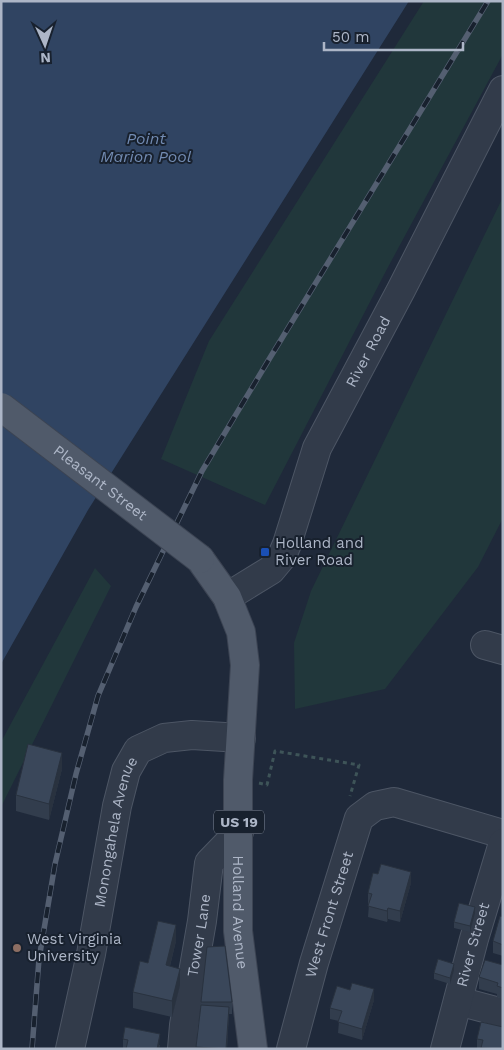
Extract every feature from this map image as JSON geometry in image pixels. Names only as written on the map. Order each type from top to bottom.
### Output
[{"type":"main road","name":"Pleasant Street","points":[[1,407],[200,559],[227,597]]},
{"type":"main road","name":"Holland Avenue","points":[[227,597],[241,632],[245,665],[238,780],[238,931],[253,1049]]},
{"type":"street","name":"River Road","points":[[227,597],[271,570],[280,558],[287,544],[317,448],[401,290],[503,90]]},
{"type":"street","name":"Monongahela Avenue","points":[[70,1049],[91,954],[117,806],[126,771],[138,750],[164,738],[192,735],[241,738]]},
{"type":"street","points":[[359,818],[375,806],[394,802],[503,834]]},
{"type":"street","name":"West Front Street","points":[[290,1049],[314,962],[359,818]]},
{"type":"street","name":"Tower Lane","points":[[182,1049],[209,864],[239,832]]},
{"type":"street","name":"River Street","points":[[446,1049],[474,939],[503,843]]},
{"type":"street","points":[[458,1002],[503,1013]]},
{"type":"path","points":[[238,780],[267,785],[275,750],[359,765],[346,814],[359,818]]},
{"type":"green space","points":[[424,1],[503,1],[503,54],[387,269],[265,505],[161,459],[209,341]]},
{"type":"green space","points":[[503,197],[503,518],[478,567],[385,689],[295,709],[294,643],[311,591]]},
{"type":"green space","points":[[95,568],[111,586],[1,807],[1,742]]},
{"type":"water","name":"Point Marion Pool","points":[[1,1],[409,1],[88,510],[1,664]]},
{"type":"building","points":[[28,744],[62,753],[49,804],[16,795]]},
{"type":"building","points":[[381,864],[411,872],[400,911],[388,908],[387,911],[368,906],[372,894],[368,893],[373,873],[378,874]]},
{"type":"building","points":[[459,903],[475,907],[470,926],[454,922]]},
{"type":"building","points":[[500,916],[503,917],[503,945],[493,941]]},
{"type":"building","points":[[158,921],[176,925],[166,965],[180,969],[172,1001],[133,992],[140,961],[148,963]]},
{"type":"building","points":[[225,946],[232,1002],[201,1002],[207,947]]},
{"type":"building","points":[[438,959],[454,964],[450,978],[434,973]]},
{"type":"building","points":[[485,960],[503,965],[503,988],[497,986],[498,983],[479,977]]},
{"type":"building","points":[[352,983],[374,989],[362,1029],[338,1022],[342,1011],[330,1008],[337,986],[350,990]]},
{"type":"building","points":[[201,1005],[229,1007],[226,1049],[196,1047]]},
{"type":"building","points":[[481,1022],[503,1027],[503,1049],[481,1048],[483,1040],[477,1039]]},
{"type":"building","points":[[125,1027],[160,1034],[157,1049],[126,1049],[128,1040],[123,1039]]},
{"type":"railway","points":[[32,1049],[39,959],[55,864],[76,774],[98,696],[136,607],[202,471],[488,1]]},
{"type":"place","name":"Holland and River Road","points":[[265,552]]},
{"type":"place","name":"West Virginia University","points":[[17,948]]}]
